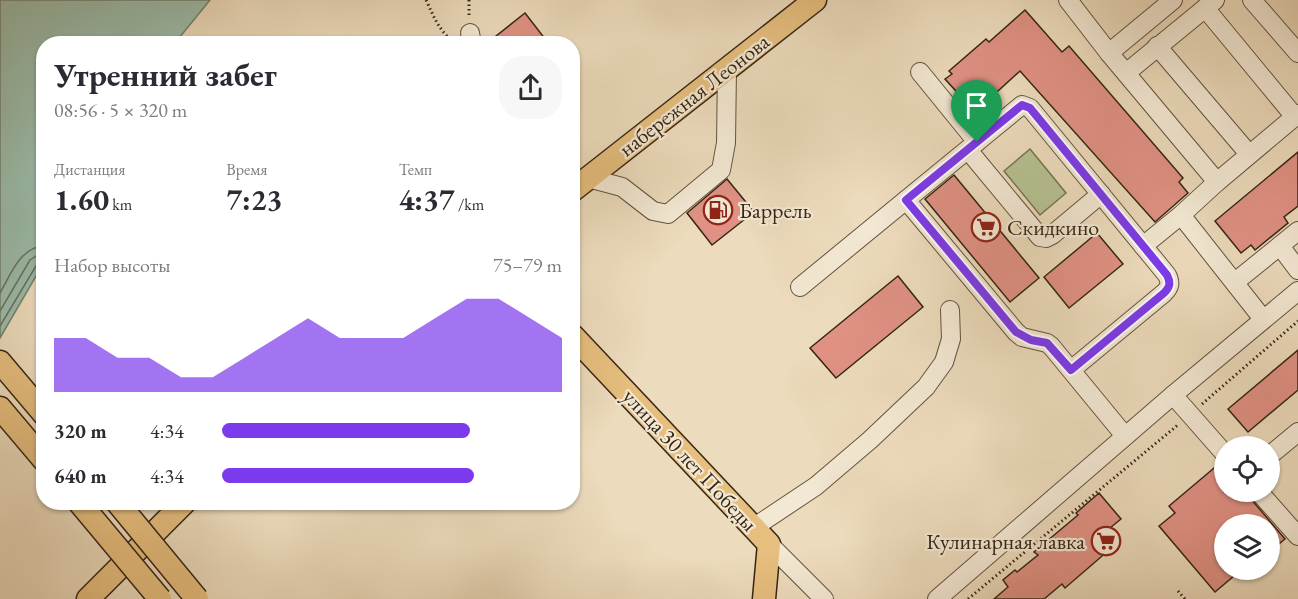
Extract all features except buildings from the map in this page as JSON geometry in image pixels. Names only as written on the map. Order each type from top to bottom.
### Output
[{"type":"main road","name":"набережная Леонова","points":[[581,184],[815,0]]},
{"type":"main road","name":"улица 30 лет Победы","points":[[580,343],[769,544],[764,599]]},
{"type":"main road","points":[[0,362],[36,405]]},
{"type":"main road","points":[[0,408],[36,451]]},
{"type":"main road","points":[[86,510],[160,599]]},
{"type":"main road","points":[[124,510],[197,599]]},
{"type":"main road","points":[[88,599],[177,510]]},
{"type":"street","points":[[1068,0],[1108,53],[1217,182]]},
{"type":"street","points":[[1108,53],[1173,0]]},
{"type":"street","points":[[1252,0],[1296,47]]},
{"type":"street","points":[[1125,73],[1210,4],[1296,115],[1143,246]]},
{"type":"street","points":[[1157,46],[1249,154]]},
{"type":"street","points":[[581,184],[622,187],[653,211],[668,214],[721,170],[726,143],[727,69]]},
{"type":"street","points":[[920,72],[1040,237],[1046,238],[1052,235],[1101,194]]},
{"type":"street","points":[[800,287],[1019,108],[1027,106],[1167,275],[1170,282],[1164,293],[1071,370]]},
{"type":"street","points":[[906,200],[1016,332],[1031,340],[1047,343],[1125,436]]},
{"type":"street","points":[[1181,215],[1263,319]]},
{"type":"street","points":[[1235,282],[1298,231]]},
{"type":"street","points":[[1280,246],[1298,270]]},
{"type":"street","points":[[937,599],[1173,395],[1298,291]]},
{"type":"street","points":[[753,528],[816,486],[870,440],[926,387],[944,362],[949,347],[950,310]]},
{"type":"street","points":[[1173,395],[1214,442]]},
{"type":"street","points":[[1280,447],[1298,432]]},
{"type":"street","points":[[1269,502],[1295,527]]},
{"type":"street","points":[[769,544],[824,599]]},
{"type":"path","points":[[426,0],[437,24],[444,35],[448,36]]},
{"type":"path","points":[[968,599],[1190,415],[1298,321]]},
{"type":"path","points":[[1178,591],[1185,599]]},
{"type":"shaded area","points":[[1030,149],[1066,193],[1040,215],[1004,171]]},
{"type":"water","points":[[0,0],[210,0],[181,36],[36,36],[36,276],[0,338]]},
{"type":"place","name":"Баррель","points":[[718,210]]},
{"type":"place","name":"Скидкино","points":[[986,227]]},
{"type":"place","name":"Кулинарная лавка","points":[[1106,541]]},
{"type":"route","points":[[1022,105],[1030,108],[1167,275],[1170,282],[1164,293],[1071,370],[1047,343],[1022,337],[1016,332],[906,200],[977,142],[1022,105]]}]
